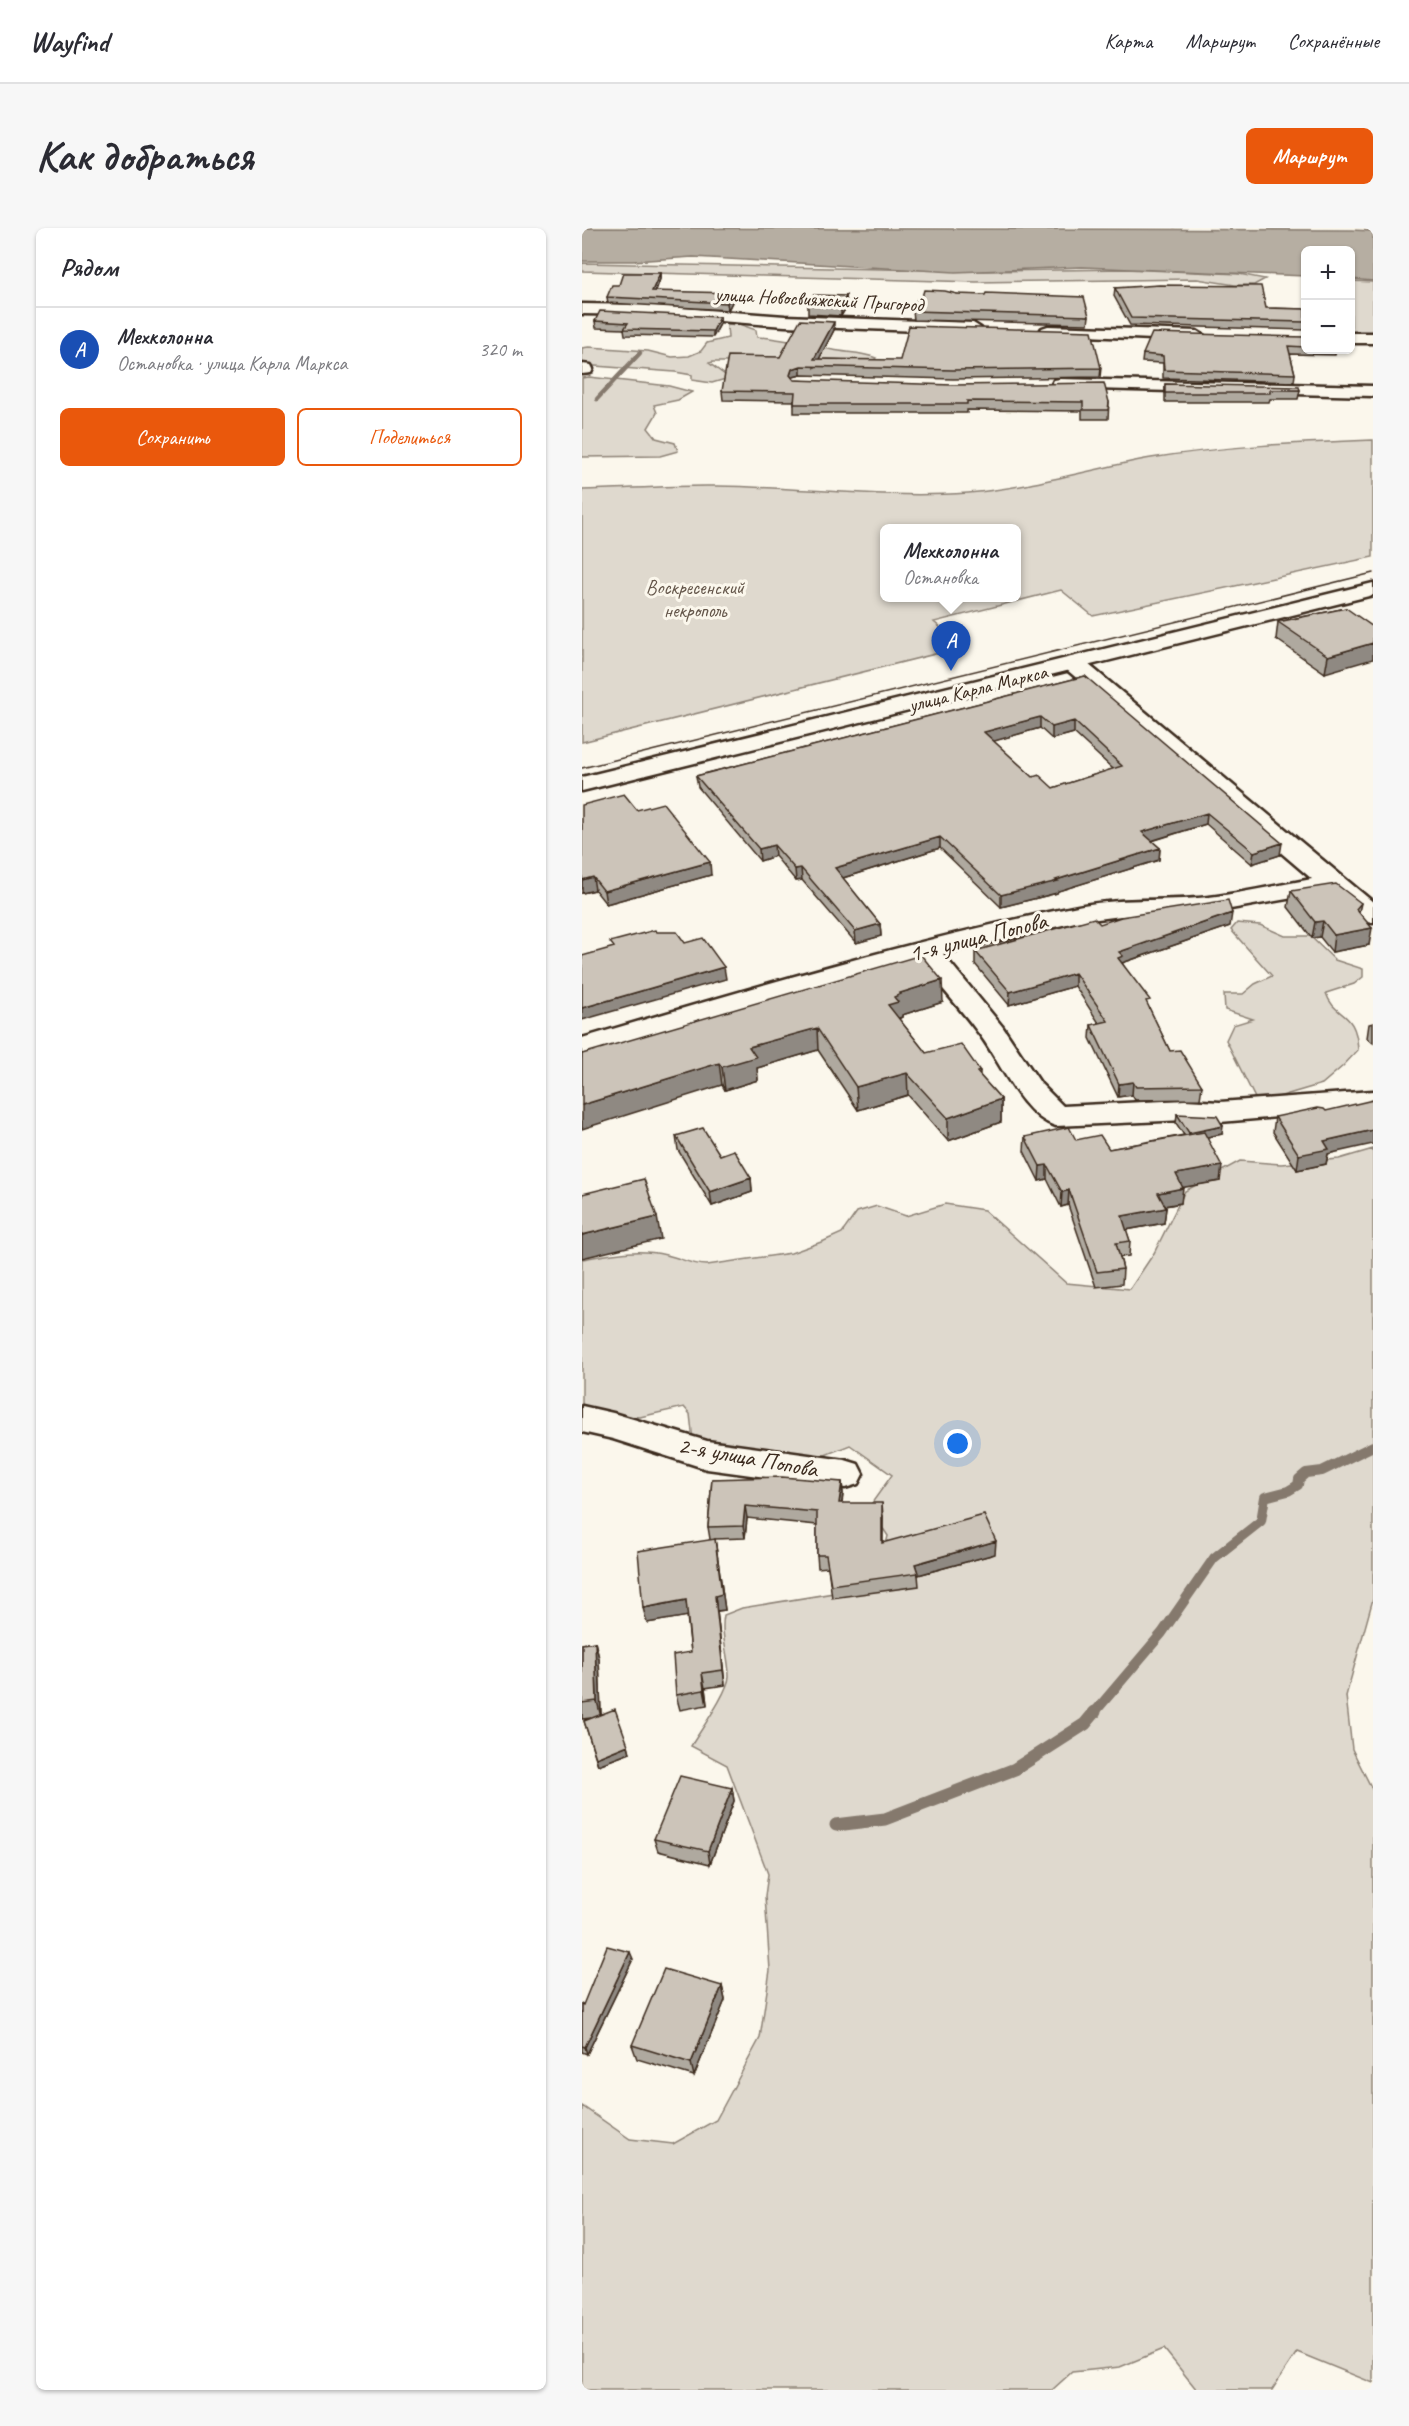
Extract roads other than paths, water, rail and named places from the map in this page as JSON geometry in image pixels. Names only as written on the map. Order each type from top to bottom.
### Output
[{"type":"street","name":"улица Новосвияжский Пригород","points":[[582,309],[655,311],[785,321],[985,328]]},
{"type":"street","points":[[1031,330],[1209,336]]},
{"type":"street","points":[[1355,338],[1373,338]]},
{"type":"street","points":[[1044,385],[1102,384],[1373,391]]},
{"type":"street","name":"улица Карла Маркса","points":[[582,784],[1373,589]]},
{"type":"street","points":[[1074,664],[1332,883],[1373,915]]},
{"type":"street","name":"1-я улица Попова","points":[[582,1047],[840,971],[1075,914],[1121,908],[1208,905],[1332,883]]},
{"type":"street","points":[[925,950],[1001,1044],[1020,1078],[1037,1101],[1056,1116],[1185,1110],[1220,1112],[1373,1100]]},
{"type":"street","name":"2-я улица Попова","points":[[582,1419],[613,1426],[707,1455],[844,1474]]},
{"type":"waterway","points":[[597,399],[640,353]]},
{"type":"waterway","points":[[1094,1713],[1162,1633],[1214,1558],[1261,1521],[1265,1497],[1288,1491],[1298,1485],[1299,1479],[1306,1473],[1322,1471],[1373,1446]]},
{"type":"waterway","points":[[836,1825],[885,1819],[1015,1769],[1085,1724],[1095,1712]]},
{"type":"tram line","points":[[582,768],[1373,573]]},
{"type":"place","name":"Мехколонна","points":[[951,671]]},
{"type":"park label","name":"Воскресенский некрополь","points":[[695,598]]}]
